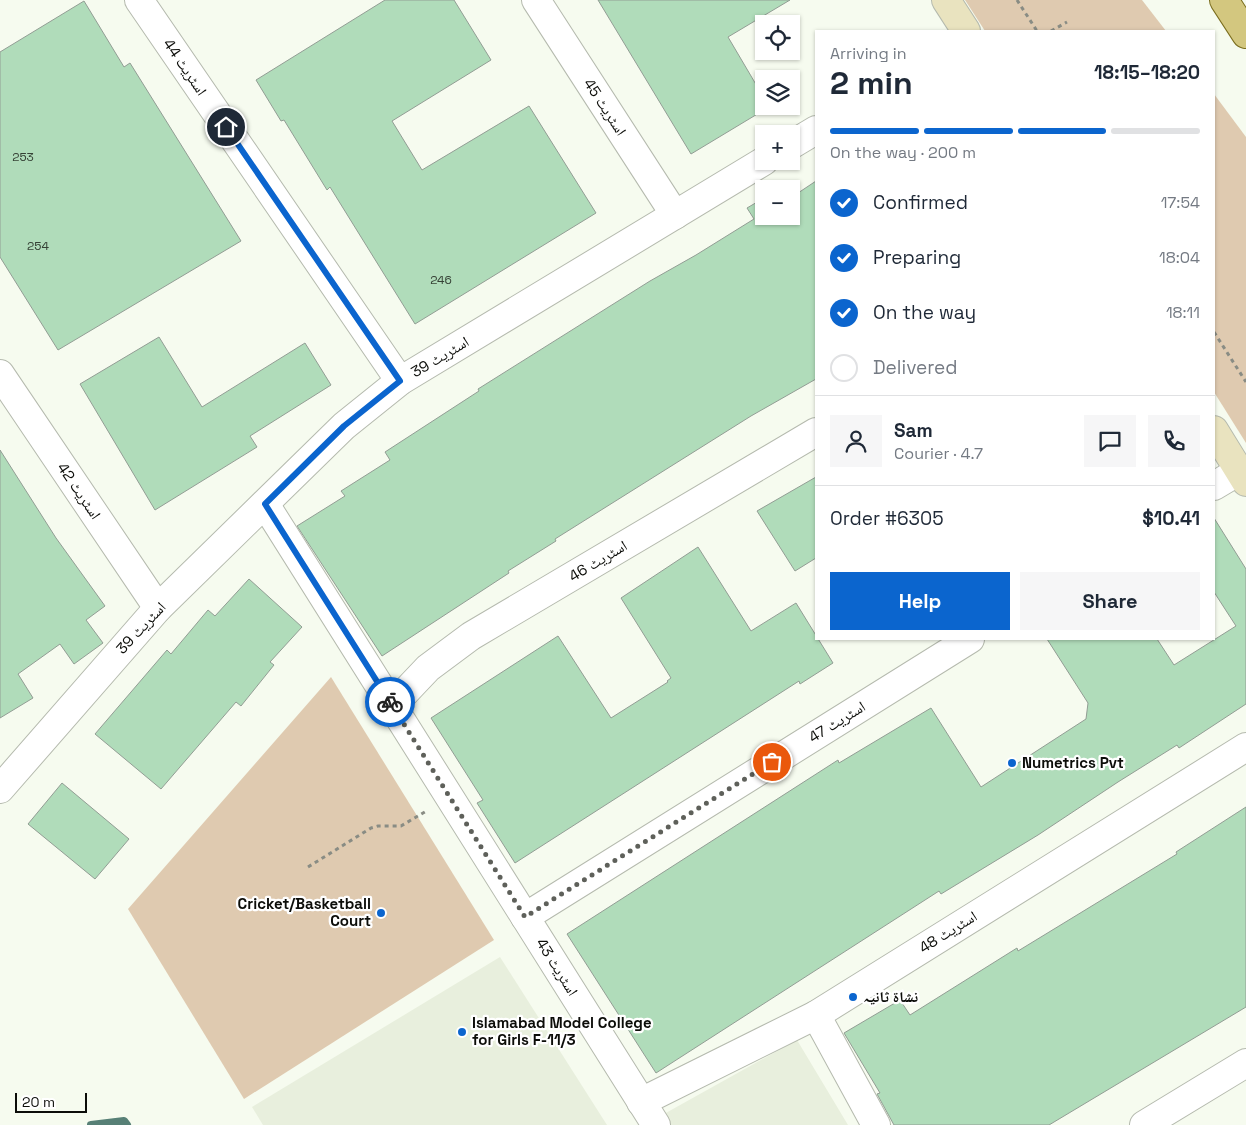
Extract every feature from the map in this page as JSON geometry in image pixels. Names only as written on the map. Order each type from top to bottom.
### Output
[{"type":"main road","points":[[1224,0],[1246,34]]},
{"type":"street","name":"اسٹریٹ 44","points":[[139,0],[400,381]]},
{"type":"street","name":"اسٹریٹ 45","points":[[536,0],[675,215]]},
{"type":"street","points":[[946,0],[965,30]]},
{"type":"street","points":[[800,140],[815,131]]},
{"type":"street","name":"اسٹریٹ 39","points":[[0,789],[158,608],[344,426],[400,381],[755,166]]},
{"type":"street","name":"اسٹریٹ 42","points":[[0,374],[158,608]]},
{"type":"street","points":[[1215,432],[1242,476],[1215,486]]},
{"type":"street","name":"اسٹریٹ 46","points":[[392,706],[428,668],[471,636],[815,433]]},
{"type":"street","name":"اسٹریٹ 43","points":[[265,504],[656,1125]]},
{"type":"street","name":"اسٹریٹ 47","points":[[525,917],[968,640]]},
{"type":"street","name":"اسٹریٹ 48","points":[[642,1102],[816,1014],[1246,747]]},
{"type":"street","points":[[816,1014],[876,1125]]},
{"type":"street","points":[[1144,1125],[1246,1063]]},
{"type":"path","points":[[1017,0],[1036,30]]},
{"type":"path","points":[[1053,30],[1067,22]]},
{"type":"path","points":[[1215,334],[1246,382]]},
{"type":"path","points":[[308,867],[371,828],[378,826],[401,826],[450,797]]},
{"type":"shaded area","points":[[965,0],[1142,0],[1165,30],[984,30]]},
{"type":"shaded area","points":[[1215,95],[1246,137],[1246,443],[1215,394]]},
{"type":"shaded area","points":[[331,677],[494,940],[244,1099],[128,909]]},
{"type":"shaded area","name":"Islamabad Model College for Girls F-11/3","points":[[500,957],[607,1125],[263,1125],[252,1107]]},
{"type":"shaded area","points":[[797,1040],[848,1125],[658,1125],[655,1119]]},
{"type":"building","points":[[385,0],[454,0],[491,60],[392,121],[422,170],[529,106],[596,213],[415,324],[330,187],[327,190],[284,120],[281,121],[256,80]]},
{"type":"building","points":[[598,0],[790,0],[765,15],[755,15],[755,21],[728,37],[755,83],[756,115],[691,154]]},
{"type":"building","points":[[84,1],[124,67],[130,63],[241,241],[58,350],[0,257],[0,52]]},
{"type":"building","points":[[815,182],[815,380],[751,416],[555,539],[556,541],[508,571],[509,573],[382,656],[297,526],[345,496],[341,491],[390,460],[385,452],[479,391],[478,389],[650,281],[754,219],[747,208],[755,203],[755,225],[800,225],[800,192]]},
{"type":"building","points":[[159,337],[202,407],[305,343],[331,385],[250,436],[257,447],[155,510],[80,384]]},
{"type":"building","points":[[0,450],[56,538],[105,606],[86,620],[103,643],[74,664],[60,644],[18,674],[33,698],[0,718]]},
{"type":"building","points":[[815,478],[815,559],[795,571],[757,511]]},
{"type":"building","points":[[1215,520],[1246,569],[1246,704],[1179,748],[1177,745],[1118,782],[1038,835],[941,894],[939,891],[656,1073],[567,934],[838,760],[839,763],[931,708],[981,787],[1086,719],[1088,703],[1048,640],[1158,640],[1174,665],[1236,626],[1215,594]]},
{"type":"building","points":[[698,547],[751,631],[796,603],[815,634],[815,640],[819,640],[833,663],[800,684],[799,681],[515,863],[477,803],[483,800],[431,718],[558,636],[611,718],[668,682],[671,678],[621,598]]},
{"type":"building","points":[[249,579],[302,627],[270,662],[274,665],[241,706],[236,702],[161,789],[95,734],[167,650],[171,654],[208,610],[215,616]]},
{"type":"building","points":[[62,783],[129,839],[95,879],[28,824]]},
{"type":"building","points":[[1246,807],[1246,1007],[1049,1125],[894,1125],[877,1094],[880,1093],[844,1033],[900,1000],[910,1015],[1017,948],[1018,951],[1177,854],[1176,852]]},
{"type":"waterway","points":[[91,1125],[124,1121],[127,1125]]},
{"type":"way so far","points":[[390,702],[525,917],[772,762]]},
{"type":"place","name":"Numetrics Pvt","points":[[1012,763]]},
{"type":"place","name":"Cricket/Basketball Court","points":[[381,913]]},
{"type":"place","name":"نشاۃ ثانیہ","points":[[853,997]]},
{"type":"place","name":"Islamabad Model College for Girls F-11/3","points":[[462,1032]]},
{"type":"route","points":[[226,127],[400,381],[344,426],[265,504],[390,702]]}]
